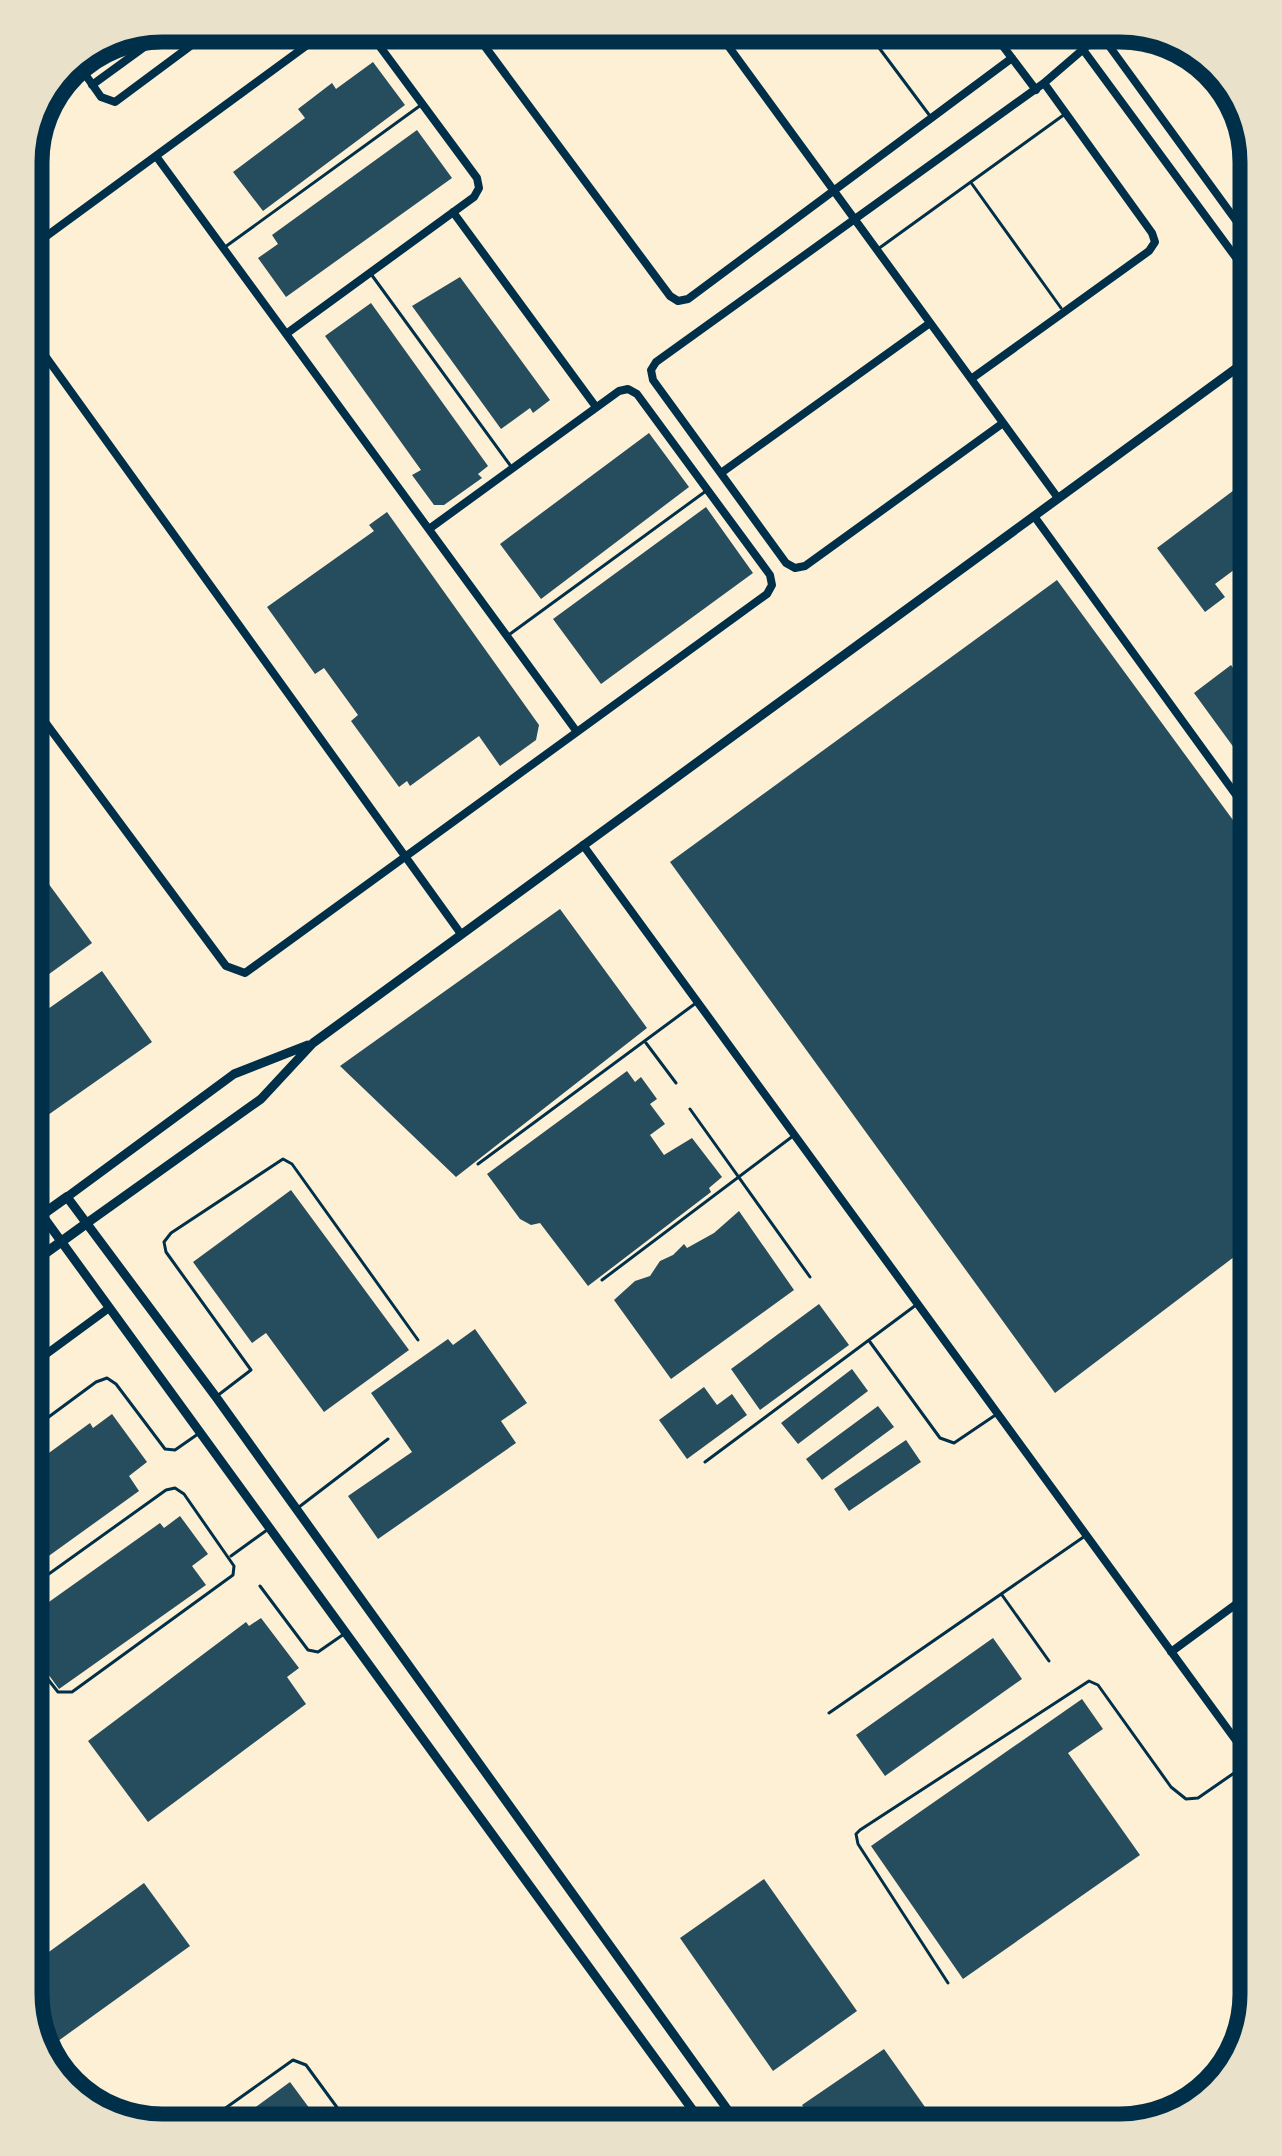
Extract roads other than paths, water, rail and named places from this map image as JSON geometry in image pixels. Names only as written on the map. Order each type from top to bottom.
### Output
[{"type":"main road","points":[[42,1215],[68,1197]]},
{"type":"main road","points":[[42,1255],[87,1222]]},
{"type":"street","points":[[83,72],[104,100],[119,100],[196,42]]},
{"type":"street","points":[[42,239],[311,42]]},
{"type":"street","points":[[286,334],[474,197],[479,183],[376,42]]},
{"type":"street","points":[[482,42],[674,299],[688,299],[1012,58]]},
{"type":"street","points":[[725,42],[1058,498]]},
{"type":"street","points":[[971,380],[1153,247],[1152,233],[1066,113],[1000,42]]},
{"type":"street","points":[[1077,42],[1240,263]]},
{"type":"street","points":[[1003,423],[800,568],[786,563],[653,380],[653,366],[1040,86],[1092,42]]},
{"type":"street","points":[[1106,42],[1240,226]]},
{"type":"street","points":[[92,85],[150,43]]},
{"type":"street","points":[[156,156],[577,732]]},
{"type":"street","points":[[453,212],[596,407]]},
{"type":"street","points":[[721,473],[930,323]]},
{"type":"street","points":[[42,353],[461,934]]},
{"type":"street","points":[[87,1222],[261,1099],[313,1042],[1240,365]]},
{"type":"street","points":[[42,718],[232,971],[252,970],[770,590],[770,575],[633,390],[619,391],[429,529]]},
{"type":"street","points":[[1034,516],[1240,800]]},
{"type":"street","points":[[583,845],[1240,1746]]},
{"type":"street","points":[[313,1042],[234,1075],[68,1197],[731,2114]]},
{"type":"street","points":[[42,1215],[696,2114]]},
{"type":"street","points":[[42,1357],[110,1308]]},
{"type":"street","points":[[1171,1652],[1240,1601]]},
{"type":"lane","points":[[875,42],[931,118]]},
{"type":"lane","points":[[224,248],[422,104]]},
{"type":"lane","points":[[877,250],[1066,113]]},
{"type":"lane","points":[[970,183],[1064,312]]},
{"type":"lane","points":[[370,273],[512,468]]},
{"type":"lane","points":[[507,636],[707,490]]},
{"type":"lane","points":[[478,1164],[698,1002]]},
{"type":"lane","points":[[645,1041],[676,1083]]},
{"type":"lane","points":[[690,1109],[809,1277]]},
{"type":"lane","points":[[602,1280],[794,1135]]},
{"type":"lane","points":[[216,1397],[250,1370],[166,1252],[164,1242],[283,1159],[292,1164],[418,1340]]},
{"type":"lane","points":[[706,1462],[918,1304]]},
{"type":"lane","points":[[868,1340],[940,1438],[954,1443],[998,1414]]},
{"type":"lane","points":[[42,1422],[107,1378],[165,1449],[175,1450],[200,1432]]},
{"type":"lane","points":[[294,1511],[388,1438]]},
{"type":"lane","points":[[42,1579],[166,1490],[176,1488],[234,1565],[233,1575],[72,1692],[58,1692],[42,1672]]},
{"type":"lane","points":[[230,1557],[268,1529]]},
{"type":"lane","points":[[829,1713],[1086,1535]]},
{"type":"lane","points":[[260,1586],[308,1650],[317,1652],[346,1633]]},
{"type":"lane","points":[[1001,1594],[1049,1660]]},
{"type":"lane","points":[[948,1983],[858,1844],[860,1830],[1089,1681],[1098,1685],[1172,1787],[1186,1799],[1198,1798],[1240,1769]]},
{"type":"lane","points":[[217,2114],[293,2060],[306,2065],[342,2114]]}]
